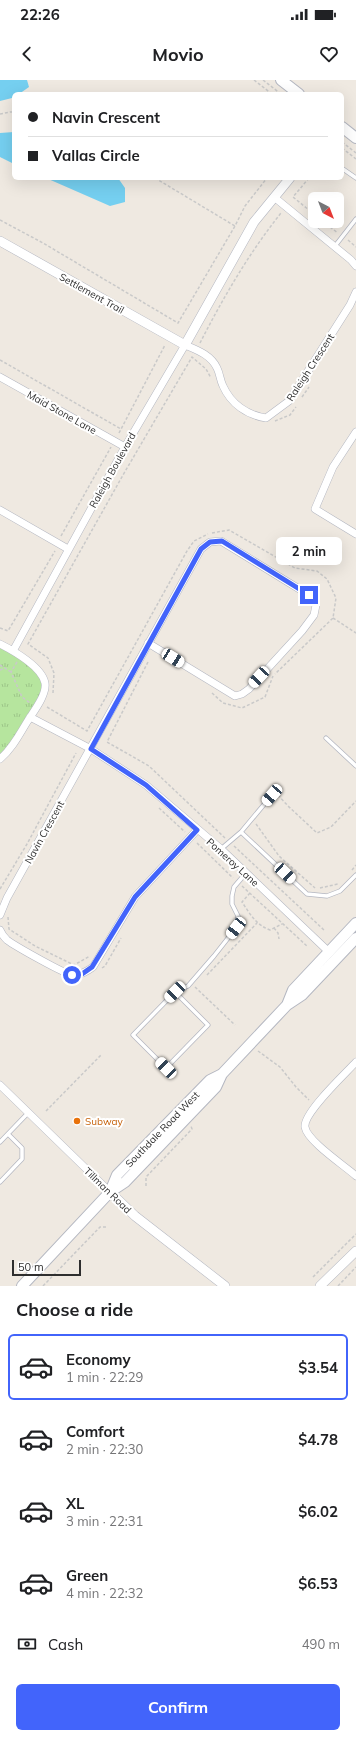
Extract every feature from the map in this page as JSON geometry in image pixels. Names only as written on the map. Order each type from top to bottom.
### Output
[{"type":"main road","points":[[281,80],[296,92]]},
{"type":"main road","points":[[344,129],[356,138]]},
{"type":"main road","name":"Southdale Road West","points":[[287,1005],[293,990],[356,923]]},
{"type":"main road","name":"Southdale Road West","points":[[22,1286],[110,1192],[126,1182],[216,1087],[222,1074],[287,1005],[302,995],[356,938]]},
{"type":"street","name":"Raleigh Boulevard","points":[[13,650],[124,447],[185,345],[254,222],[288,180]]},
{"type":"street","points":[[274,197],[356,266]]},
{"type":"street","name":"Settlement Trail","points":[[0,241],[185,345]]},
{"type":"street","name":"Raleigh Crescent","points":[[185,345],[201,351],[217,368],[223,387],[239,408],[251,414],[266,418],[289,401],[350,305],[356,292]]},
{"type":"street","name":"Maid Stone Lane","points":[[0,377],[124,447]]},
{"type":"street","points":[[356,432],[333,467],[315,509],[356,534]]},
{"type":"street","points":[[0,510],[68,549]]},
{"type":"street","name":"Navin Crescent","points":[[0,915],[7,898],[91,749],[148,643],[201,549],[210,542],[222,541],[309,595],[316,605],[314,615],[302,631],[249,689],[242,694],[235,696],[148,643]]},
{"type":"street","points":[[0,644],[13,650],[40,671],[45,684],[43,695],[30,717],[9,751],[0,759]]},
{"type":"street","name":"Pomeroy Lane","points":[[30,717],[91,749],[146,785],[220,849],[329,952]]},
{"type":"street","points":[[0,930],[8,941],[33,955],[72,975],[82,974],[92,967],[135,897],[197,830]]},
{"type":"street","points":[[356,1062],[315,1106],[307,1117],[305,1127],[309,1136],[356,1176]]},
{"type":"street","name":"Tillman Road","points":[[0,1085],[135,1216],[225,1286]]},
{"type":"street","points":[[320,1286],[356,1251]]},
{"type":"lane","points":[[344,170],[356,178]]},
{"type":"lane","points":[[334,247],[356,219]]},
{"type":"lane","points":[[326,738],[356,766]]},
{"type":"lane","points":[[220,849],[241,832],[272,795]]},
{"type":"lane","points":[[241,832],[307,894],[326,896],[340,891],[356,875]]},
{"type":"lane","points":[[175,992],[208,1025],[166,1068],[133,1035],[175,992],[188,986],[236,928],[238,916],[232,904],[232,896],[234,887],[246,873]]},
{"type":"lane","points":[[0,1142],[28,1112]]},
{"type":"lane","points":[[0,1182],[22,1160],[22,1148],[8,1134]]},
{"type":"path","points":[[254,80],[269,92]]},
{"type":"path","points":[[263,80],[278,92]]},
{"type":"path","points":[[0,114],[12,112]]},
{"type":"path","points":[[344,144],[356,153]]},
{"type":"path","points":[[344,150],[356,159]]},
{"type":"path","points":[[158,180],[235,226]]},
{"type":"path","points":[[0,220],[178,323],[235,226],[245,206],[265,180]]},
{"type":"path","points":[[307,180],[293,197],[308,209]]},
{"type":"path","points":[[51,696],[54,690],[54,673],[48,658],[28,644],[214,316],[263,235],[285,207]]},
{"type":"path","points":[[118,435],[166,343]]},
{"type":"path","points":[[192,357],[206,369],[214,381]]},
{"type":"path","points":[[0,360],[121,429]]},
{"type":"path","points":[[301,399],[308,387]]},
{"type":"path","points":[[270,422],[277,421],[290,415],[297,404]]},
{"type":"path","points":[[58,542],[114,441]]},
{"type":"path","points":[[48,701],[45,706],[88,731],[187,551],[194,542],[206,534],[229,530],[295,568],[317,572],[327,579],[336,598],[333,618],[272,678],[265,697],[242,708],[223,703],[212,692]]},
{"type":"path","points":[[0,628],[8,631],[56,549]]},
{"type":"path","points":[[333,618],[356,633]]},
{"type":"path","points":[[149,661],[107,742],[149,766],[324,930]]},
{"type":"path","points":[[12,672],[17,662]]},
{"type":"path","points":[[0,665],[12,672],[22,697],[30,703]]},
{"type":"path","points":[[0,670],[5,668]]},
{"type":"path","points":[[0,889],[27,844],[76,753]]},
{"type":"path","points":[[274,800],[278,795],[317,833],[331,827],[356,801]]},
{"type":"path","points":[[253,820],[279,856],[316,890],[338,884]]},
{"type":"path","points":[[347,874],[356,865]]},
{"type":"path","points":[[250,893],[242,902],[257,923],[270,930],[283,924]]},
{"type":"path","points":[[8,914],[9,929],[35,946],[74,965],[93,955]]},
{"type":"path","points":[[205,977],[257,923]]},
{"type":"path","points":[[274,928],[278,933],[279,939]]},
{"type":"path","points":[[200,983],[194,988],[235,1025]]},
{"type":"path","points":[[256,1050],[280,1067],[296,1087],[315,1106]]},
{"type":"path","points":[[46,1111],[102,1054]]},
{"type":"path","points":[[146,1186],[146,1178],[192,1129]]},
{"type":"path","points":[[43,1286],[100,1227],[107,1227]]},
{"type":"path","points":[[313,1277],[356,1234]]},
{"type":"path","points":[[338,1286],[356,1267]]},
{"type":"green space","points":[[0,644],[40,671],[45,684],[43,695],[0,759]]},
{"type":"water","points":[[0,80],[27,80],[29,87],[22,92],[12,92],[12,98],[0,101]]},
{"type":"water","points":[[12,132],[12,163],[0,157],[0,133]]},
{"type":"water","points":[[51,180],[119,180],[125,188],[125,202],[110,206]]},
{"type":"place","name":"Subway","points":[[77,1121]]},
{"type":"route","points":[[72,975],[82,974],[92,967],[135,897],[197,830],[146,785],[91,749],[201,549],[210,542],[222,541],[309,595]]}]
